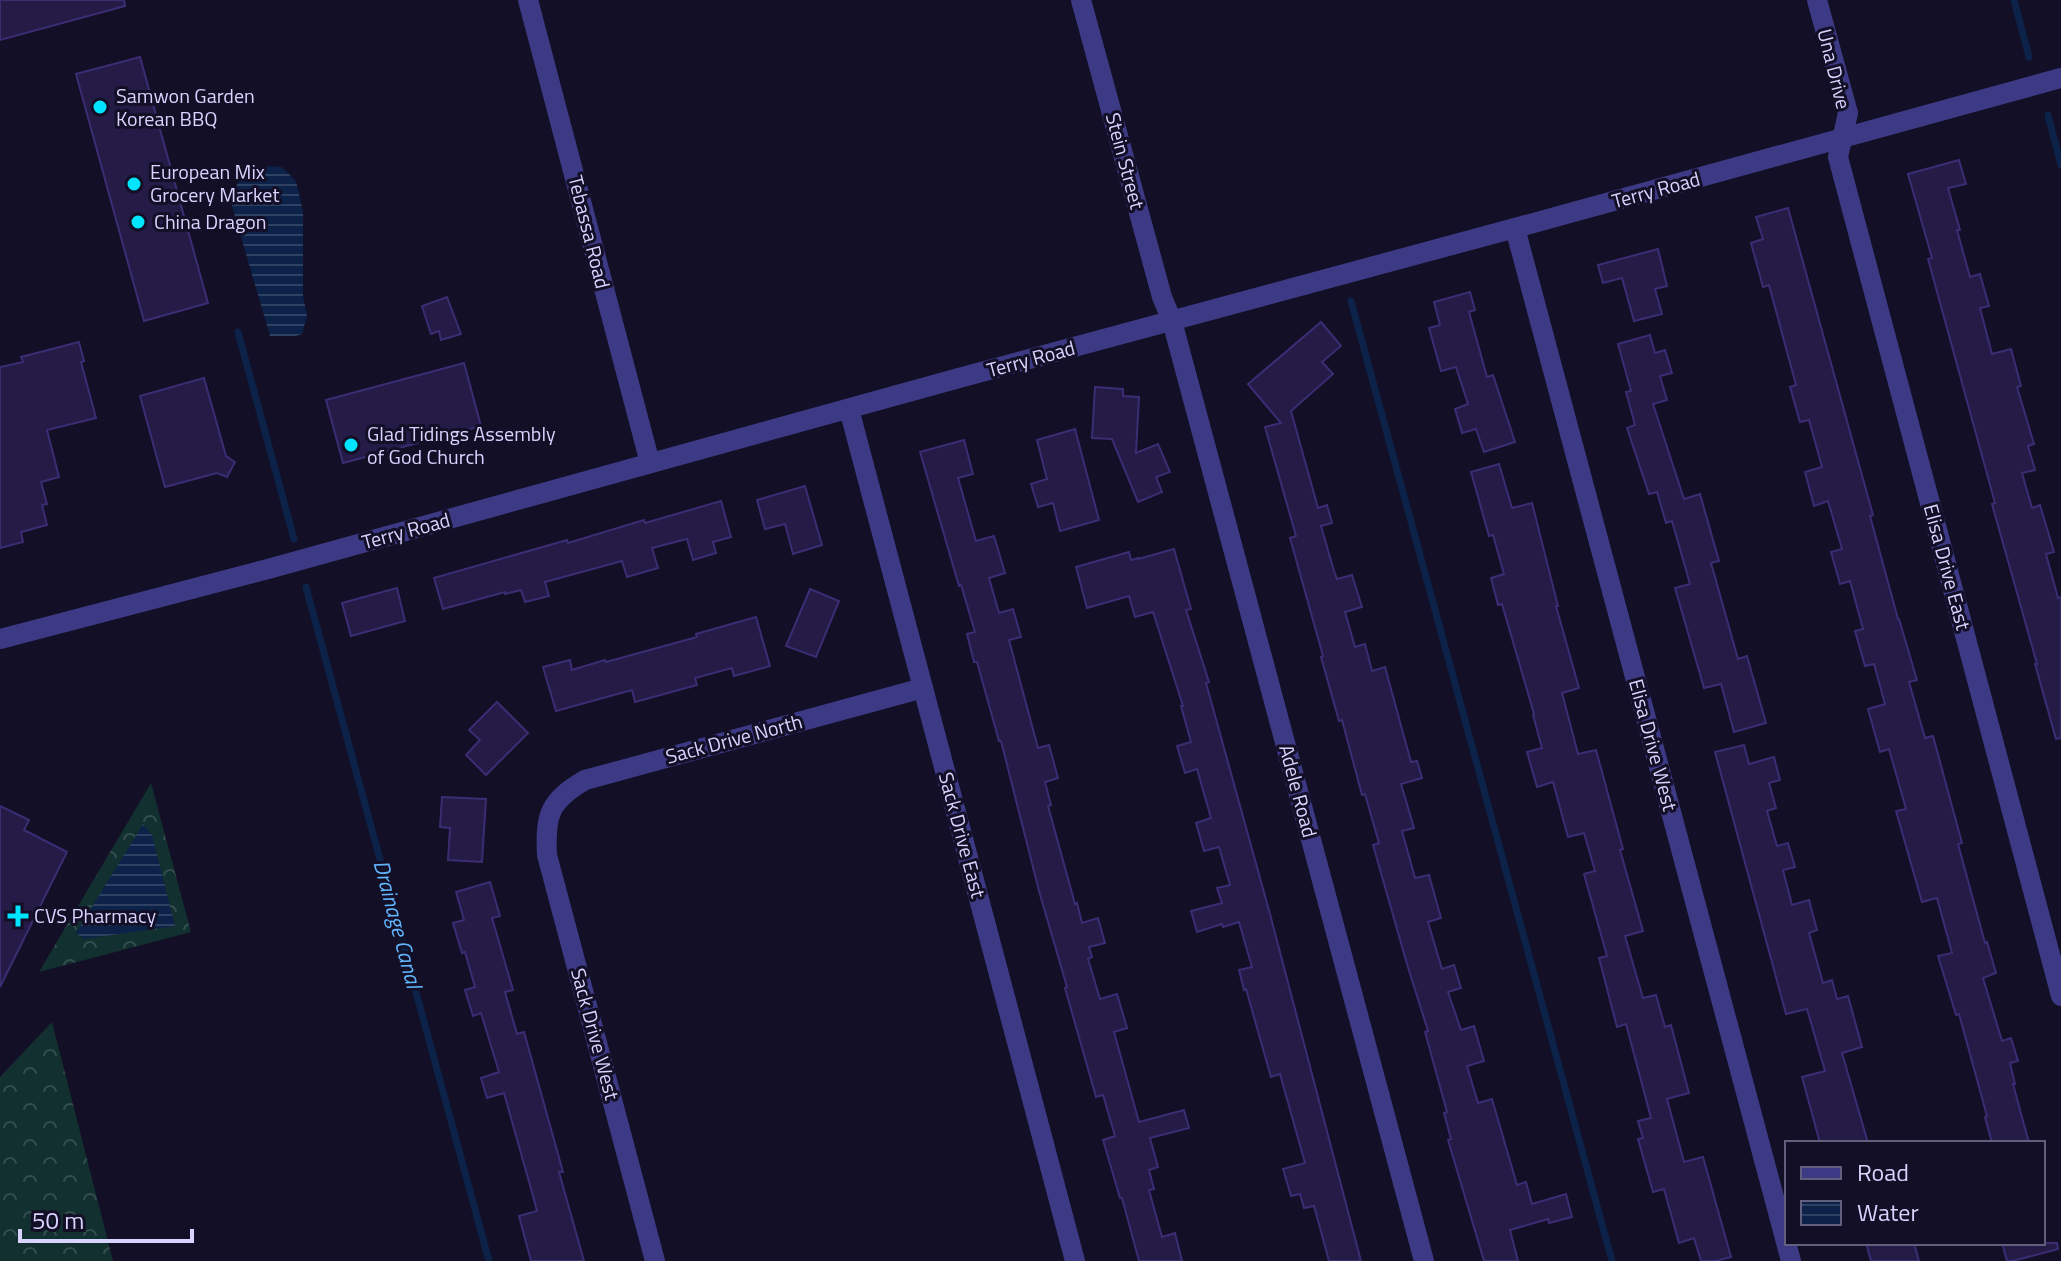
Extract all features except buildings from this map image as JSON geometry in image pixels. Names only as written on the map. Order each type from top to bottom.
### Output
[{"type":"street","name":"Tebassa Road","points":[[528,0],[650,463]]},
{"type":"street","name":"Stein Street","points":[[1081,0],[1162,297],[1172,321]]},
{"type":"street","name":"Una Drive","points":[[1817,0],[1848,113],[1841,138]]},
{"type":"street","name":"Terry Road","points":[[0,639],[268,569],[2061,78]]},
{"type":"street","name":"Elisa Drive East","points":[[1841,138],[1838,157],[2061,996]]},
{"type":"street","name":"Elisa Drive West","points":[[1515,228],[1785,1239]]},
{"type":"street","name":"Adele Road","points":[[1172,321],[1424,1261]]},
{"type":"street","name":"Sack Drive East","points":[[849,409],[1075,1261]]},
{"type":"street","name":"Sack Drive North","points":[[554,806],[568,790],[585,780],[923,688]]},
{"type":"street","name":"Sack Drive West","points":[[554,806],[546,827],[547,855],[655,1261]]},
{"type":"green space","points":[[151,783],[191,932],[39,972]]},
{"type":"green space","points":[[52,1022],[113,1261],[0,1261],[0,1077]]},
{"type":"water","points":[[266,166],[282,167],[296,181],[303,211],[303,296],[307,316],[302,334],[296,336],[270,336],[230,199],[243,176]]},
{"type":"water","points":[[143,824],[152,835],[175,926],[84,939],[76,933]]},
{"type":"waterway","points":[[2014,0],[2029,57]]},
{"type":"waterway","name":"Drainage Canal","points":[[2048,115],[2061,165]]},
{"type":"waterway","points":[[1351,301],[1612,1261]]},
{"type":"waterway","name":"Drainage Canal","points":[[238,332],[294,539]]},
{"type":"waterway","name":"Drainage Canal","points":[[306,587],[489,1261]]},
{"type":"place","name":"Samwon Garden Korean BBQ","points":[[100,107]]},
{"type":"place","name":"European Mix Grocery Market","points":[[134,184]]},
{"type":"place","name":"China Dragon","points":[[138,222]]},
{"type":"place","name":"Glad Tidings Assembly of God Church","points":[[351,445]]},
{"type":"place","name":"CVS Pharmacy","points":[[18,916]]}]
